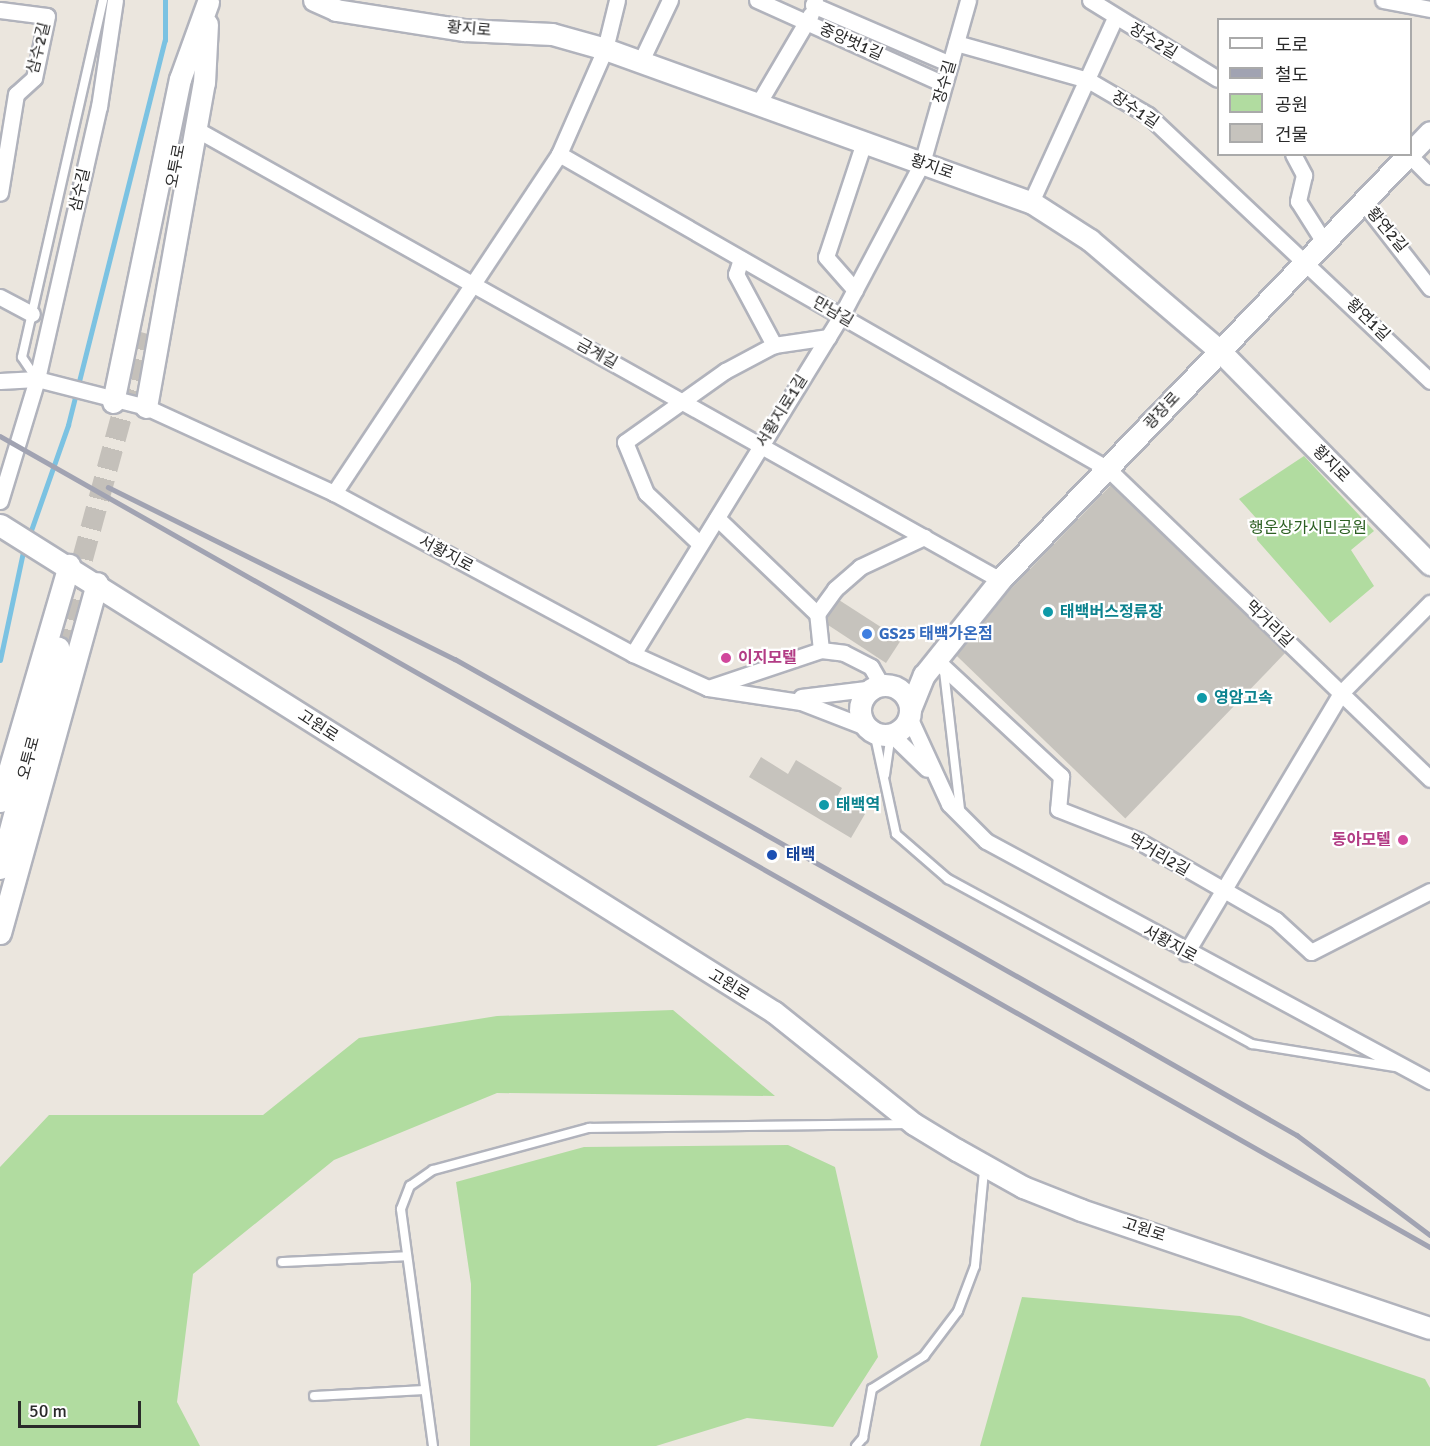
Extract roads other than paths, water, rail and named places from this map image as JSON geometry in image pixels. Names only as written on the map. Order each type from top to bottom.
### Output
[{"type":"street","name":"삼수길","points":[[0,501],[37,379],[99,107],[115,0]]},
{"type":"street","name":"황지로","points":[[314,0],[336,10],[464,30],[552,34],[605,49],[1031,201],[1090,240],[1219,350],[1430,564]]},
{"type":"street","points":[[334,494],[559,154],[605,49],[617,0]]},
{"type":"street","points":[[641,62],[670,0]]},
{"type":"street","name":"중앙벗1길","points":[[757,0],[944,84]]},
{"type":"street","name":"장수길","points":[[922,163],[968,0]]},
{"type":"street","name":"장수2길","points":[[1089,0],[1217,78]]},
{"type":"street","points":[[1383,0],[1430,9]]},
{"type":"street","points":[[146,406],[194,128],[204,83],[209,1]]},
{"type":"street","points":[[113,402],[180,79],[209,1]]},
{"type":"street","name":"오투로","points":[[144,333],[209,1]]},
{"type":"street","points":[[758,104],[809,22],[814,3],[950,64]]},
{"type":"street","name":"삼수2길","points":[[0,10],[48,16],[34,78],[16,94],[0,193]]},
{"type":"street","points":[[1031,201],[1116,18]]},
{"type":"street","name":"장수1길","points":[[956,43],[1088,80],[1148,115],[1306,260]]},
{"type":"street","name":"금계길","points":[[194,128],[1000,579]]},
{"type":"street","name":"광장로","points":[[1412,151],[1430,132]]},
{"type":"street","points":[[855,290],[826,257],[864,142]]},
{"type":"street","name":"만남길","points":[[559,154],[1108,469]]},
{"type":"street","points":[[1294,156],[1304,175],[1298,201],[1324,242]]},
{"type":"street","name":"광장로","points":[[910,713],[930,667],[1000,579],[1407,156]]},
{"type":"street","points":[[1411,156],[1430,176]]},
{"type":"street","name":"서황지로1길","points":[[633,654],[841,316],[922,163]]},
{"type":"street","name":"황연2길","points":[[1363,201],[1430,288]]},
{"type":"street","points":[[741,259],[736,274],[774,345]]},
{"type":"street","name":"황연1길","points":[[1306,260],[1430,381]]},
{"type":"street","points":[[0,297],[32,314]]},
{"type":"street","points":[[700,544],[646,493],[625,442],[685,403],[726,371],[774,345],[828,337]]},
{"type":"street","name":"서황지로","points":[[0,381],[37,379],[113,402],[146,406],[334,494],[633,654],[708,687],[819,706],[878,731]]},
{"type":"street","name":"먹거리길","points":[[1108,469],[1430,779]]},
{"type":"street","points":[[717,518],[817,614],[821,650]]},
{"type":"street","name":"고원로","points":[[0,525],[66,563],[774,1012],[914,1124],[984,1165],[1082,1210],[1430,1328]]},
{"type":"street","points":[[817,614],[860,567],[924,537]]},
{"type":"street","points":[[0,801],[66,563]]},
{"type":"street","points":[[0,933],[97,583]]},
{"type":"street","points":[[1186,953],[1341,693],[1430,603]]},
{"type":"street","name":"오투로","points":[[0,868],[58,648]]},
{"type":"street","points":[[708,687],[821,650],[844,653],[871,667],[882,686],[903,693],[934,778]]},
{"type":"street","points":[[780,699],[882,686],[930,667]]},
{"type":"street","name":"먹거리2길","points":[[930,667],[1061,776],[1058,809],[1137,840],[1222,893],[1276,920],[1311,952],[1430,891]]},
{"type":"street","points":[[882,686],[861,706],[878,731],[934,778]]},
{"type":"street","points":[[878,731],[910,713]]},
{"type":"street","name":"서황지로","points":[[934,778],[967,825],[1186,953],[1430,1081]]},
{"type":"lane","points":[[37,379],[22,357],[103,0]]},
{"type":"lane","points":[[930,667],[945,672],[954,786],[967,825]]},
{"type":"lane","points":[[878,731],[884,789],[896,834],[948,879],[1252,1044],[1416,1072]]},
{"type":"lane","points":[[878,731],[884,789]]},
{"type":"lane","points":[[433,1446],[401,1209],[410,1186],[433,1170],[590,1128],[914,1124]]},
{"type":"lane","points":[[856,1446],[863,1438],[872,1389],[924,1356],[958,1311],[975,1266],[984,1165]]},
{"type":"lane","points":[[282,1262],[407,1256]]},
{"type":"lane","points":[[314,1396],[425,1390]]},
{"type":"waterway","points":[[29,536],[68,425],[165,40],[165,0]]},
{"type":"waterway","points":[[0,660],[24,547]]},
{"type":"tunnel","points":[[58,648],[144,333]]},
{"type":"railway","points":[[0,436],[1430,1247]]},
{"type":"railway","points":[[108,487],[455,659],[1132,1041],[1297,1135],[1430,1235]]},
{"type":"place","name":"태백버스정류장","points":[[1048,612]]},
{"type":"place","name":"GS25 태백가온점","points":[[867,634]]},
{"type":"place","name":"이지모텔","points":[[726,658]]},
{"type":"place","name":"영암고속","points":[[1202,698]]},
{"type":"place","name":"태백역","points":[[824,805]]},
{"type":"place","name":"동아모텔","points":[[1403,840]]},
{"type":"place","name":"태백","points":[[772,855]]},
{"type":"park label","name":"행운상가시민공원","points":[[1308,528]]}]
